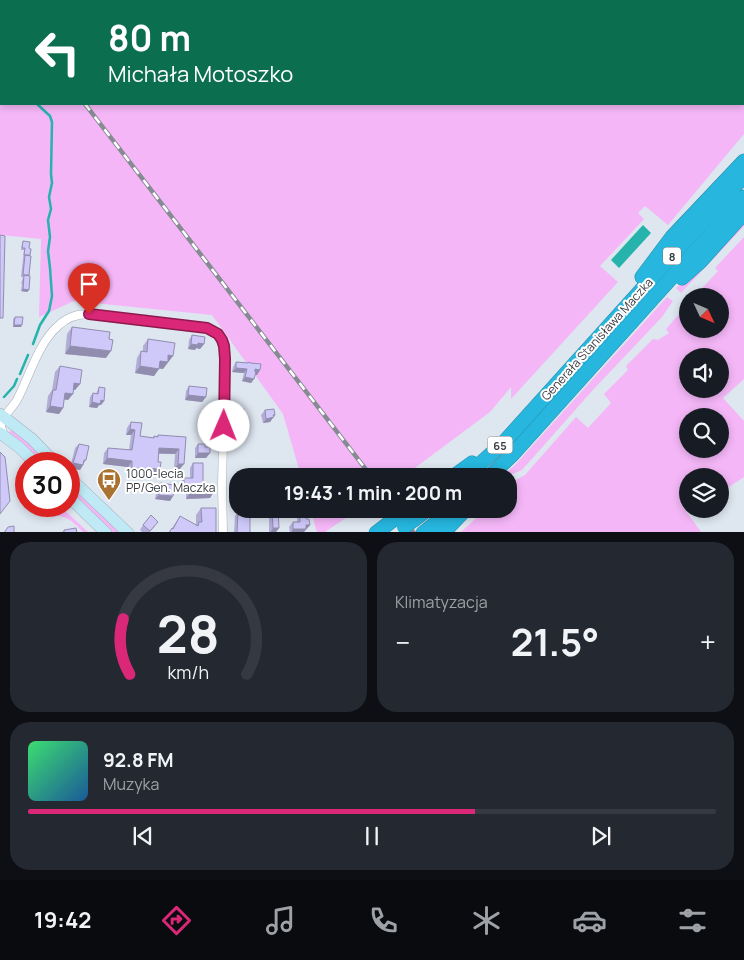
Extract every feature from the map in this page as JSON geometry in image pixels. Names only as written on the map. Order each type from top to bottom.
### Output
[{"type":"highway","points":[[601,335],[672,237],[744,161]]},
{"type":"highway","name":"Generała Stanisława Maczka","points":[[476,468],[505,441],[743,177]]},
{"type":"highway","name":"Generała Stanisława Maczka","points":[[498,468],[538,426],[744,197]]},
{"type":"highway","points":[[620,334],[700,262],[744,213]]},
{"type":"highway","name":"8","points":[[464,468],[531,412]]},
{"type":"highway","name":"8","points":[[506,468],[538,426]]},
{"type":"highway","points":[[424,532],[442,518]]},
{"type":"highway","points":[[443,532],[457,518]]},
{"type":"highway","points":[[376,532],[405,519]]},
{"type":"main road","points":[[2,415],[32,439],[44,452]]},
{"type":"main road","points":[[2,434],[24,452]]},
{"type":"main road","points":[[80,487],[128,532]]},
{"type":"main road","points":[[80,507],[106,532]]},
{"type":"street","points":[[2,434],[2,415],[16,401],[46,340],[57,326],[72,316],[89,314],[212,330],[222,340],[225,359],[222,484],[223,532]]},
{"type":"shaded area","points":[[0,105],[744,105],[744,134],[668,225],[645,206],[638,213],[644,219],[600,266],[618,282],[511,399],[511,387],[490,412],[415,468],[299,468],[283,414],[212,315],[74,301],[39,317],[41,239],[0,235]]},
{"type":"shaded area","points":[[744,222],[744,226],[686,288],[679,288],[679,291],[676,288]]},
{"type":"shaded area","points":[[643,225],[651,233],[619,268],[611,260]]},
{"type":"shaded area","points":[[744,237],[744,379],[729,393],[729,348],[679,348],[679,398],[723,398],[744,421],[744,477],[729,487],[729,468],[679,468],[679,518],[691,518],[701,532],[461,532],[476,518],[517,518],[517,479],[525,475],[576,417],[588,428],[611,403],[604,394],[628,370],[626,366],[653,339],[658,340],[669,333],[666,329],[679,314],[679,338],[729,338],[729,288],[702,288],[718,271],[715,268]]},
{"type":"shaded area","points":[[667,297],[673,301],[662,317],[592,391],[522,470],[517,472],[517,468],[512,468]]},
{"type":"shaded area","points":[[13,428],[38,452],[29,452],[9,433]]},
{"type":"shaded area","points":[[80,492],[122,532],[113,532],[80,501]]},
{"type":"shaded area","points":[[62,517],[72,517],[88,532],[83,532]]},
{"type":"shaded area","points":[[313,518],[346,518],[325,532],[317,532]]},
{"type":"building","points":[[0,235],[5,236],[3,318],[0,318]]},
{"type":"building","points":[[23,241],[30,242],[30,255],[24,255]]},
{"type":"building","points":[[25,255],[31,256],[29,275],[23,275]]},
{"type":"building","points":[[24,275],[30,276],[29,290],[23,289]]},
{"type":"building","points":[[15,317],[23,317],[22,325],[14,325]]},
{"type":"building","points":[[72,327],[110,332],[109,339],[113,340],[111,351],[70,346]]},
{"type":"building","points":[[192,335],[205,337],[204,344],[191,344]]},
{"type":"building","points":[[148,339],[175,343],[173,356],[168,355],[168,362],[160,361],[159,369],[140,366],[141,351],[147,352]]},
{"type":"building","points":[[236,362],[261,364],[260,370],[255,369],[254,379],[245,377],[247,369],[236,368]]},
{"type":"building","points":[[60,366],[82,370],[80,384],[74,383],[73,394],[65,393],[63,408],[50,406],[53,390],[56,390]]},
{"type":"building","points":[[189,386],[207,388],[206,397],[188,395]]},
{"type":"building","points":[[99,387],[105,388],[104,401],[101,400],[100,404],[92,402],[93,393],[98,394]]},
{"type":"building","points":[[239,409],[244,409],[245,416],[239,417]]},
{"type":"building","points":[[274,409],[274,417],[266,419],[265,410]]},
{"type":"building","points":[[131,422],[142,423],[140,436],[154,438],[154,436],[158,437],[158,435],[186,437],[184,464],[178,464],[179,449],[159,448],[158,462],[161,462],[160,469],[132,468],[132,461],[107,458],[108,448],[132,450],[135,430],[130,429]]},
{"type":"building","points":[[79,444],[89,446],[83,465],[80,464],[80,452],[76,452]]},
{"type":"building","points":[[198,444],[205,444],[205,447],[210,447],[210,453],[198,453]]},
{"type":"building","points":[[0,452],[5,457],[10,501],[0,514]]},
{"type":"building","points":[[193,463],[203,463],[203,484],[213,484],[213,493],[189,494],[189,485],[184,485],[184,478],[193,478]]},
{"type":"building","points":[[160,483],[175,485],[173,496],[159,495]]},
{"type":"building","points":[[201,508],[216,508],[216,532],[170,532],[180,516],[198,526],[199,522],[202,522]]},
{"type":"building","points":[[151,515],[158,522],[150,531],[143,525]]},
{"type":"building","points":[[238,518],[250,518],[250,532],[237,532]]},
{"type":"building","points":[[272,518],[278,518],[279,528],[273,528]]},
{"type":"building","points":[[300,518],[306,518],[309,519],[310,525],[306,525],[306,529],[293,529],[293,522],[300,522]]},
{"type":"building","points":[[14,526],[14,532],[5,532],[8,527]]},
{"type":"building","points":[[76,528],[77,532],[64,532],[64,530]]},
{"type":"waterway","points":[[33,344],[40,325],[49,311],[52,296],[48,251],[50,237],[48,220],[51,209],[49,197],[52,183],[52,122],[50,116],[38,105]]},
{"type":"waterway","points":[[20,374],[28,355]]},
{"type":"waterway","points":[[4,397],[14,386],[17,379]]},
{"type":"railway","points":[[86,105],[365,468]]},
{"type":"railway","points":[[403,518],[413,532]]},
{"type":"place","name":"1000-lecia PP/Gen. Maczka","points":[[109,501]]},
{"type":"route","points":[[89,314],[207,328],[218,334],[224,346],[225,359],[224,426]]}]
